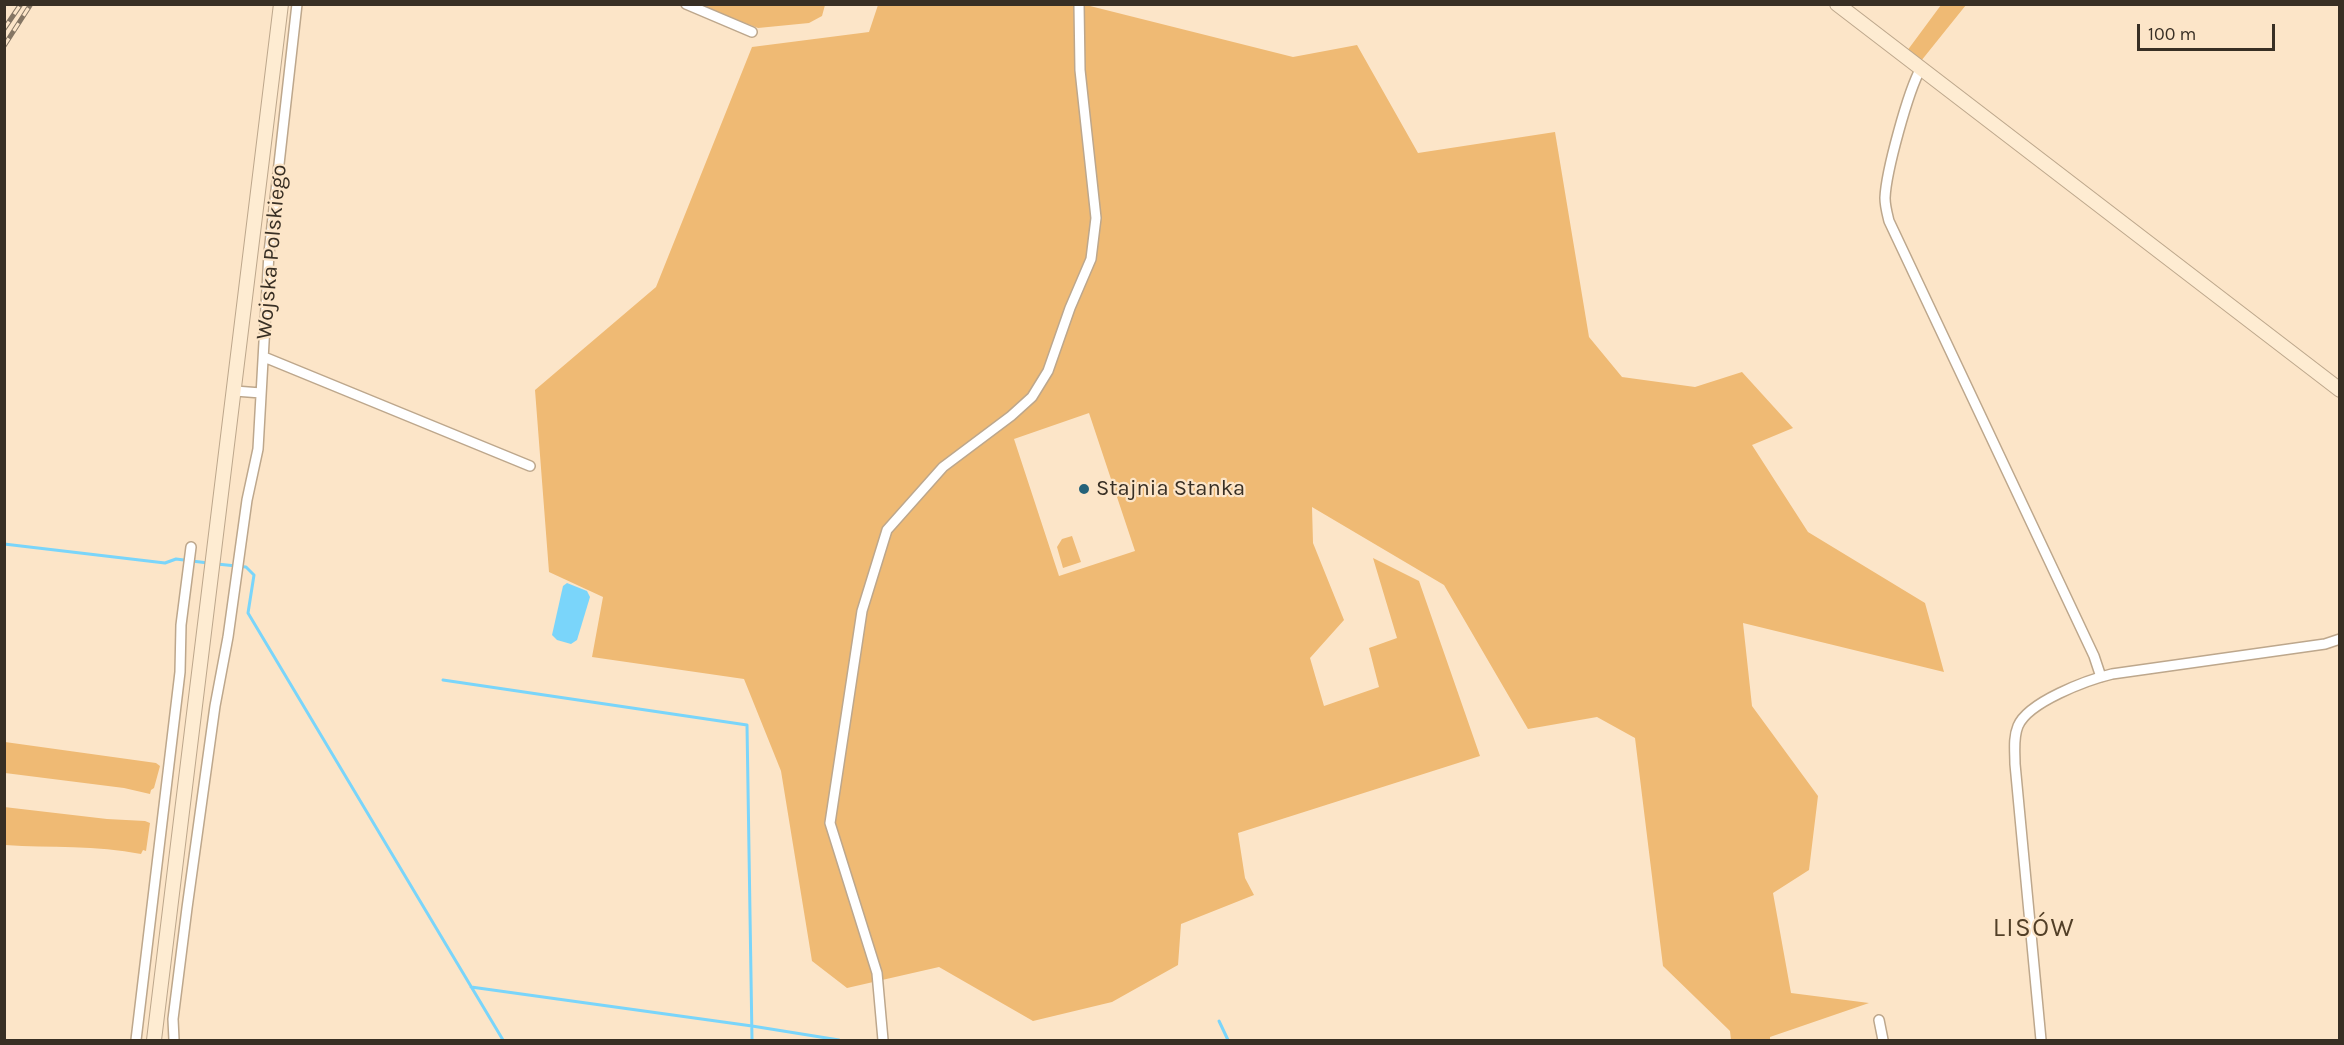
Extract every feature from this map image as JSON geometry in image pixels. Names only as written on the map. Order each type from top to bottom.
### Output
[{"type":"main road","name":"Wojska Polskiego","points":[[154,1041],[281,4]]},
{"type":"main road","points":[[1837,4],[2340,390]]},
{"type":"street","name":"Wojska Polskiego","points":[[297,4],[269,253],[264,313],[264,357],[530,466]]},
{"type":"street","points":[[686,4],[752,32]]},
{"type":"street","points":[[883,1039],[878,973],[830,823],[862,611],[887,530],[943,467],[1011,416],[1032,397],[1048,371],[1091,258],[1096,218],[1080,69],[1079,4]]},
{"type":"street","points":[[1921,68],[1901,128],[1886,190],[1889,221],[2094,656],[2101,677]]},
{"type":"street","points":[[174,1041],[173,1019],[187,908],[239,554],[258,449],[264,357]]},
{"type":"street","points":[[235,391],[261,393]]},
{"type":"street","points":[[135,1041],[180,672],[181,625],[191,547]]},
{"type":"street","points":[[2041,1041],[2016,764],[2015,735],[2020,721],[2036,706],[2101,677],[2125,671],[2325,644],[2340,639]]},
{"type":"street","points":[[1879,1020],[1883,1041]]},
{"type":"shaded area","points":[[704,5],[825,5],[822,16],[809,23],[758,28],[711,10]]},
{"type":"shaded area","points":[[878,5],[1086,5],[1293,57],[1357,45],[1418,153],[1555,132],[1589,337],[1622,377],[1695,387],[1742,372],[1793,428],[1752,445],[1808,532],[1925,603],[1944,672],[1743,623],[1752,706],[1818,796],[1809,870],[1773,893],[1791,993],[1869,1003],[1770,1037],[1770,1040],[1731,1040],[1730,1031],[1663,966],[1635,738],[1597,717],[1528,729],[1444,585],[1312,507],[1313,543],[1344,620],[1310,658],[1324,706],[1379,687],[1369,648],[1397,638],[1373,558],[1419,581],[1480,756],[1238,833],[1245,878],[1254,895],[1181,924],[1178,965],[1112,1002],[1033,1021],[939,967],[847,988],[812,961],[781,771],[744,679],[592,657],[603,597],[549,572],[535,390],[656,287],[752,47],[869,32]],"holes":[[[1089,413],[1135,551],[1059,576],[1014,439]]]},
{"type":"shaded area","points":[[1941,5],[1966,5],[1921,61],[1907,51]]},
{"type":"shaded area","points":[[1072,536],[1081,562],[1063,568],[1057,547],[1062,539]]},
{"type":"shaded area","points":[[5,742],[156,763],[160,766],[150,794],[124,788],[5,773]]},
{"type":"shaded area","points":[[4,807],[145,821],[150,823],[146,851],[143,850],[141,854],[90,848],[5,845]]},
{"type":"water","points":[[567,583],[587,591],[590,597],[577,640],[571,644],[557,640],[552,635],[563,586]]},
{"type":"waterway","points":[[4,544],[165,563],[176,559],[208,563]]},
{"type":"waterway","points":[[217,564],[246,567],[254,575],[248,613],[503,1040]]},
{"type":"waterway","points":[[443,680],[747,725],[752,1040]]},
{"type":"waterway","points":[[471,987],[839,1040]]},
{"type":"waterway","points":[[1219,1021],[1228,1040]]},
{"type":"railway","points":[[4,29],[21,4]]},
{"type":"railway","points":[[4,46],[31,4]]},
{"type":"place","name":"Stajnia Stanka","points":[[1084,489]]},
{"type":"district","name":"LISÓW","points":[[2034,929]]}]
